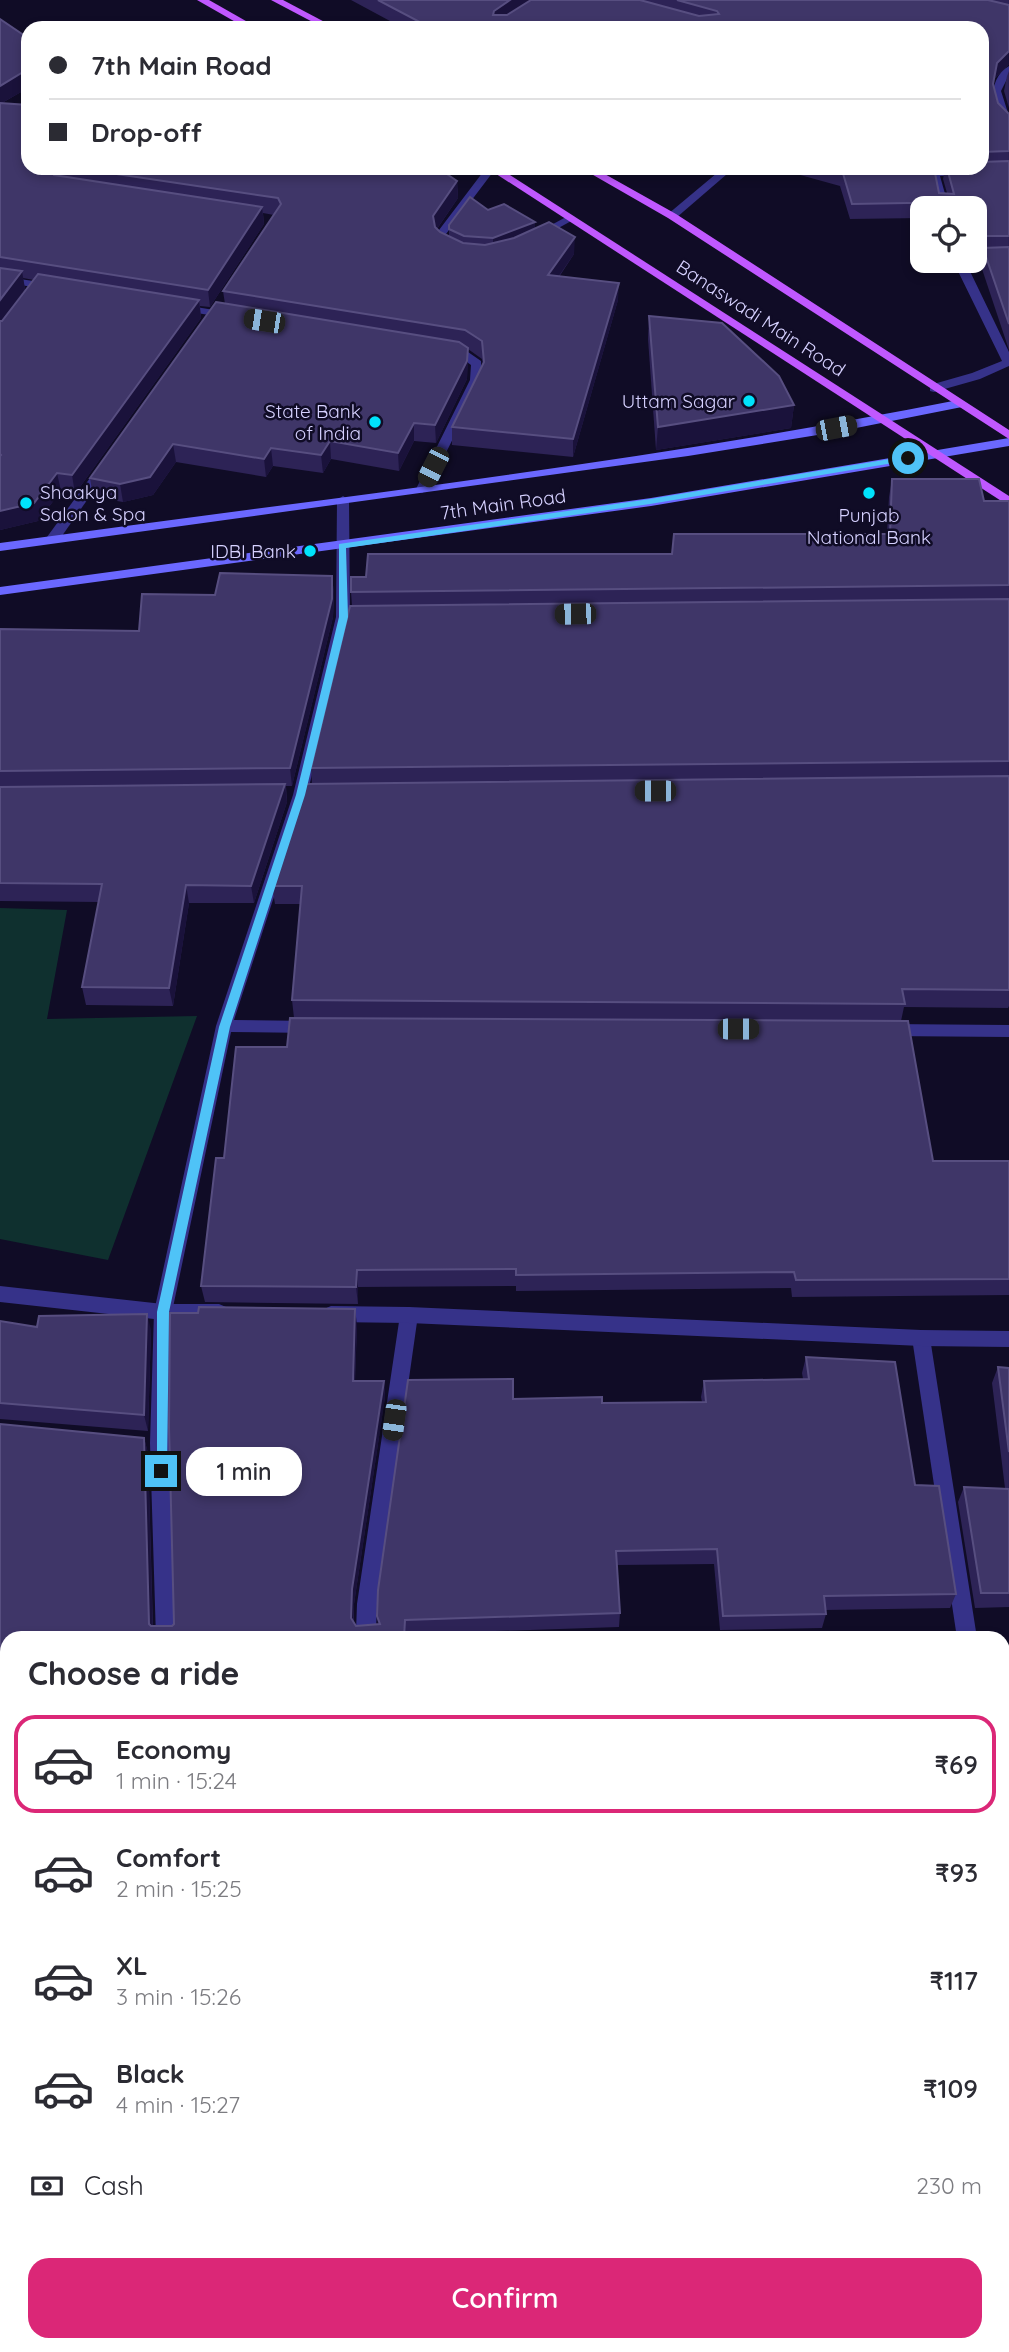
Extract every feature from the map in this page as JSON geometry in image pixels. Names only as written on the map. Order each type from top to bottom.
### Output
[{"type":"main road","points":[[202,0],[240,21]]},
{"type":"main road","points":[[276,0],[317,21]]},
{"type":"main road","name":"Banaswadi Main Road","points":[[503,175],[1009,502]]},
{"type":"main road","name":"Banaswadi Main Road","points":[[599,175],[672,216],[1009,435]]},
{"type":"main road","name":"7th Main Road","points":[[0,547],[688,452],[958,404]]},
{"type":"main road","name":"7th Main Road","points":[[0,591],[650,502],[1009,442]]},
{"type":"street","points":[[1009,69],[998,82],[995,92],[1009,127]]},
{"type":"street","points":[[989,172],[1009,171]]},
{"type":"street","points":[[461,253],[442,242],[441,234],[487,175]]},
{"type":"street","points":[[672,216],[721,175]]},
{"type":"street","points":[[935,175],[941,196]]},
{"type":"street","points":[[527,241],[570,219]]},
{"type":"street","points":[[987,258],[1009,257]]},
{"type":"street","points":[[934,388],[976,376],[1009,362],[965,273]]},
{"type":"street","points":[[0,279],[34,289],[65,289]]},
{"type":"street","points":[[206,324],[222,301]]},
{"type":"street","points":[[160,304],[240,317]]},
{"type":"street","points":[[422,489],[476,380],[477,364],[464,354],[438,350]]},
{"type":"street","points":[[52,540],[109,460]]},
{"type":"street","points":[[166,1631],[160,1443],[163,1312],[224,1027],[301,795],[349,617],[342,546],[344,500]]},
{"type":"street","points":[[224,1027],[334,1027]]},
{"type":"street","points":[[871,1030],[1009,1031]]},
{"type":"street","points":[[0,1294],[163,1312],[231,1312]]},
{"type":"street","points":[[313,1313],[921,1338],[1009,1339]]},
{"type":"street","points":[[366,1631],[367,1604],[409,1315]]},
{"type":"street","points":[[921,1338],[966,1631]]},
{"type":"street","points":[[134,1441],[160,1443]]},
{"type":"green space","points":[[0,908],[67,910],[47,1019],[197,1016],[108,1260],[0,1239]]},
{"type":"building","points":[[378,0],[510,0],[494,11],[493,15],[507,15],[531,0],[640,0],[699,16],[719,14],[717,11],[677,0],[988,0],[1009,5],[1009,51],[997,63],[993,84],[998,103],[1009,114],[1009,151],[989,152],[989,21],[418,21]]},
{"type":"building","points":[[0,19],[21,33],[21,73],[0,86]]},
{"type":"building","points":[[0,103],[21,104],[21,175],[54,175],[262,207],[208,290],[0,257]]},
{"type":"building","points":[[1009,161],[1009,236],[987,236],[987,196],[910,196],[910,203],[852,204],[843,175],[935,175],[939,193],[954,194],[949,175],[989,175],[989,162]]},
{"type":"building","points":[[123,175],[448,175],[457,181],[433,216],[435,227],[440,232],[463,243],[485,245],[514,238],[549,222],[575,237],[548,275],[619,283],[573,439],[452,427],[484,362],[482,341],[465,330],[223,291],[281,204],[278,198]]},
{"type":"building","points":[[470,197],[488,210],[504,204],[535,222],[493,238],[464,236],[449,229],[449,225]]},
{"type":"building","points":[[1009,247],[1009,324],[987,260],[987,248]]},
{"type":"building","points":[[0,268],[22,271],[0,300]]},
{"type":"building","points":[[38,274],[199,300],[72,475],[57,473],[34,503],[0,511],[0,321]]},
{"type":"building","points":[[216,302],[459,342],[468,348],[467,361],[435,425],[414,423],[398,453],[330,441],[321,455],[271,448],[264,459],[173,444],[150,477],[120,484],[90,478]]},
{"type":"building","points":[[649,316],[722,323],[779,376],[794,405],[658,427]]},
{"type":"building","points":[[892,479],[979,479],[984,501],[1009,501],[1009,585],[351,592],[351,577],[366,577],[368,554],[672,554],[674,534],[890,534]]},
{"type":"building","points":[[220,573],[332,576],[332,599],[290,768],[0,771],[0,629],[139,631],[142,594],[215,595]]},
{"type":"building","points":[[1009,599],[1009,761],[311,768],[350,606]]},
{"type":"building","points":[[1009,776],[1009,990],[902,989],[905,1004],[292,1000],[302,886],[272,886],[306,784]]},
{"type":"building","points":[[285,784],[251,886],[186,885],[169,988],[82,987],[102,884],[0,883],[0,787]]},
{"type":"building","points":[[290,1018],[908,1021],[933,1161],[1009,1161],[1009,1279],[796,1280],[794,1272],[516,1275],[516,1269],[357,1270],[356,1287],[201,1286],[216,1158],[224,1158],[236,1047],[287,1047]]},
{"type":"building","points":[[199,1307],[355,1309],[353,1381],[384,1381],[352,1589],[351,1618],[356,1626],[380,1624],[377,1616],[378,1590],[408,1380],[513,1379],[513,1399],[602,1397],[602,1403],[706,1402],[704,1381],[809,1379],[806,1357],[895,1362],[915,1485],[939,1486],[956,1594],[824,1596],[826,1614],[723,1616],[717,1549],[616,1551],[620,1613],[405,1620],[404,1631],[0,1631],[0,1424],[144,1438],[149,1624],[174,1624],[169,1427],[170,1313],[198,1313]]},
{"type":"building","points":[[147,1314],[144,1415],[0,1403],[0,1321],[37,1327],[39,1316]]},
{"type":"building","points":[[998,1367],[1009,1368],[1009,1452]]},
{"type":"building","points":[[964,1487],[1009,1489],[1009,1593],[981,1593]]},
{"type":"place","name":"Uttam Sagar","points":[[749,401]]},
{"type":"place","name":"State Bank of India","points":[[375,422]]},
{"type":"place","name":"Punjab National Bank","points":[[869,493]]},
{"type":"place","name":"Shaakya Salon & Spa","points":[[26,503]]},
{"type":"place","name":"IDBI Bank","points":[[310,551]]},
{"type":"route","points":[[161,1471],[163,1312],[224,1027],[300,795],[343,617],[342,546],[650,502],[908,458]]}]
